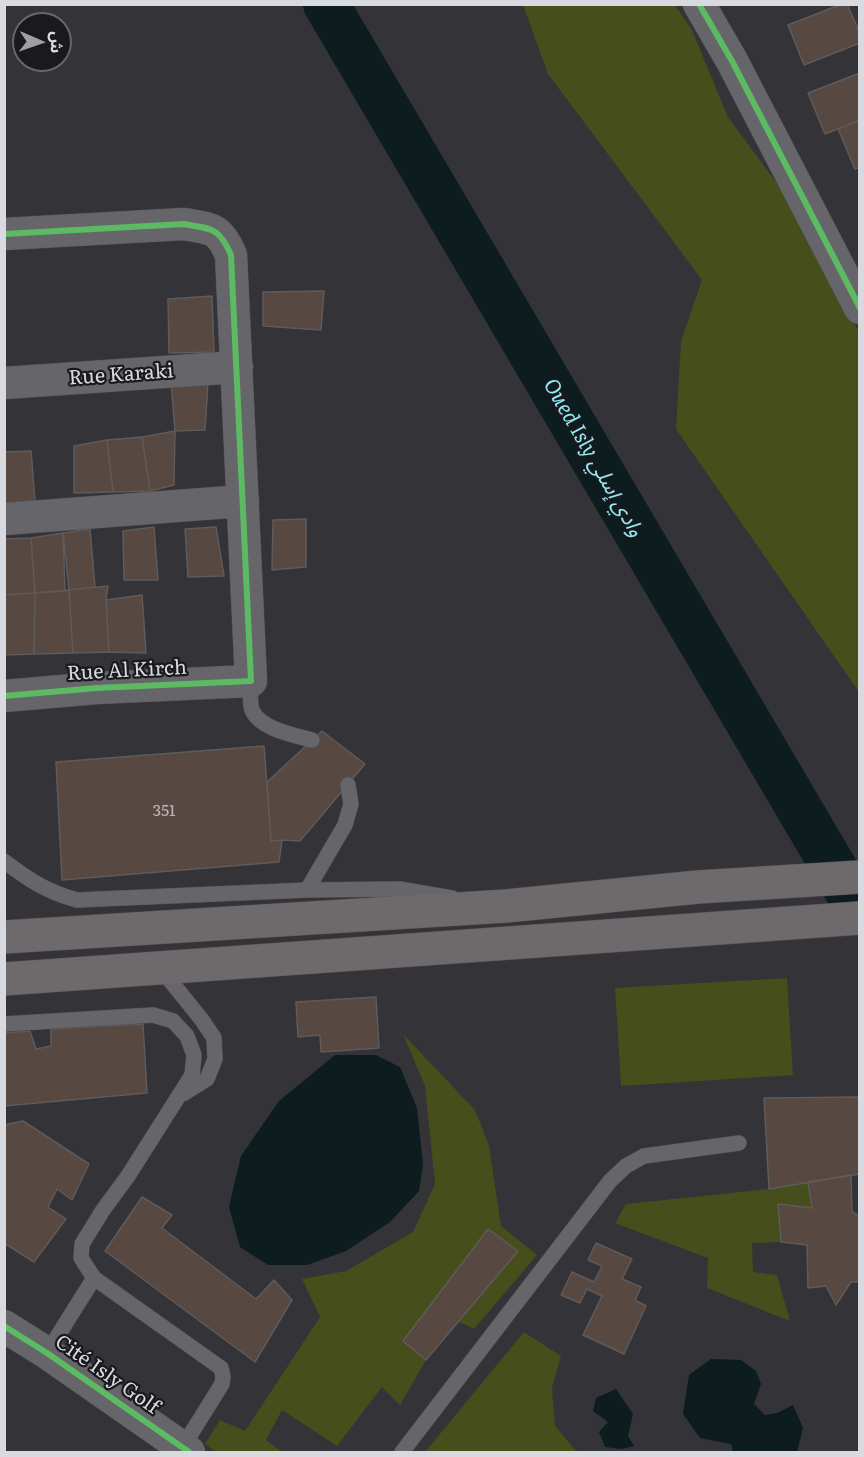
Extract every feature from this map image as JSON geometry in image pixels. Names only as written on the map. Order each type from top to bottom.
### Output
[{"type":"main road","points":[[4,937],[506,906],[740,884],[860,876]]},
{"type":"main road","points":[[4,979],[860,918]]},
{"type":"street","points":[[699,4],[732,61],[860,308]]},
{"type":"street","points":[[4,234],[184,224],[212,230],[223,237],[231,255],[251,681]]},
{"type":"street","name":"Rue Karaki","points":[[4,383],[237,368]]},
{"type":"street","points":[[4,519],[243,501]]},
{"type":"street","name":"Rue Al Kirch","points":[[4,696],[97,688],[251,681]]},
{"type":"street","name":"Cité Isly Golf","points":[[4,1326],[47,1353],[186,1450]]},
{"type":"lane","points":[[251,681],[251,706],[258,718],[279,729],[312,740]]},
{"type":"lane","points":[[307,890],[345,825],[351,804],[348,785]]},
{"type":"lane","points":[[4,861],[23,876],[53,894],[77,900],[307,890],[399,889],[506,906]]},
{"type":"lane","points":[[160,968],[214,1038],[215,1059],[207,1079],[178,1097]]},
{"type":"lane","points":[[4,1024],[153,1015],[173,1021],[187,1036],[194,1055],[192,1075],[82,1244],[81,1258],[94,1278],[221,1368],[222,1384],[186,1450]]},
{"type":"lane","points":[[402,1452],[610,1181],[626,1167],[644,1156],[740,1143]]},
{"type":"lane","points":[[47,1353],[94,1278]]},
{"type":"green space","points":[[523,5],[675,5],[692,30],[728,117],[796,209],[832,286],[859,331],[859,692],[676,429],[681,341],[702,280],[548,74]]},
{"type":"green space","points":[[787,978],[793,1075],[621,1086],[615,988]]},
{"type":"green space","points":[[403,1034],[475,1110],[489,1145],[501,1226],[537,1255],[474,1329],[459,1322],[518,1251],[488,1229],[404,1341],[426,1360],[400,1405],[382,1387],[337,1446],[282,1410],[266,1440],[282,1452],[216,1452],[205,1444],[220,1420],[245,1431],[320,1317],[302,1279],[346,1271],[413,1232],[435,1184],[425,1086]]},
{"type":"green space","points":[[808,1182],[812,1208],[778,1204],[781,1242],[752,1243],[753,1272],[777,1275],[790,1321],[707,1288],[708,1258],[615,1223],[626,1204],[769,1189]]},
{"type":"green space","points":[[524,1332],[561,1356],[552,1388],[555,1426],[577,1452],[425,1452]]},
{"type":"shaded area","points":[[335,1055],[376,1055],[400,1067],[417,1108],[423,1164],[419,1191],[390,1222],[346,1251],[307,1265],[268,1265],[240,1247],[229,1207],[241,1156],[279,1101]]},
{"type":"shaded area","points":[[711,1359],[741,1360],[756,1371],[761,1384],[754,1404],[765,1415],[777,1413],[793,1405],[803,1428],[797,1452],[733,1452],[731,1444],[700,1438],[683,1414],[689,1375]]},
{"type":"shaded area","points":[[616,1389],[633,1414],[628,1436],[634,1446],[622,1449],[605,1447],[599,1432],[608,1422],[593,1411],[596,1398]]},
{"type":"building","points":[[847,4],[860,33],[860,43],[804,65],[788,25]]},
{"type":"building","points":[[860,73],[860,120],[825,134],[808,93]]},
{"type":"building","points":[[860,120],[860,167],[855,169],[838,129]]},
{"type":"building","points":[[324,291],[321,330],[263,326],[263,292]]},
{"type":"building","points":[[212,296],[214,352],[169,353],[168,299]]},
{"type":"building","points":[[171,382],[208,382],[205,430],[175,431]]},
{"type":"building","points":[[175,431],[174,485],[150,491],[142,437]]},
{"type":"building","points":[[142,437],[150,491],[113,492],[107,440]]},
{"type":"building","points":[[107,440],[113,492],[74,493],[74,446]]},
{"type":"building","points":[[31,451],[35,501],[4,504],[4,452]]},
{"type":"building","points":[[306,519],[306,567],[272,570],[273,520]]},
{"type":"building","points":[[154,527],[158,580],[124,580],[123,531]]},
{"type":"building","points":[[216,527],[224,576],[188,577],[185,529]]},
{"type":"building","points":[[90,529],[95,587],[69,590],[63,533]]},
{"type":"building","points":[[63,533],[65,591],[35,593],[31,538]]},
{"type":"building","points":[[31,538],[35,593],[4,595],[4,539]]},
{"type":"building","points":[[108,586],[106,600],[109,652],[73,653],[69,590]]},
{"type":"building","points":[[69,590],[73,653],[34,654],[35,593]]},
{"type":"building","points":[[35,593],[34,654],[4,655],[4,595]]},
{"type":"building","points":[[142,595],[146,653],[109,652],[106,600]]},
{"type":"building","points":[[322,731],[365,764],[300,841],[271,841],[267,782]]},
{"type":"building","points":[[264,746],[271,841],[282,840],[279,862],[62,880],[56,762]]},
{"type":"building","points":[[376,997],[379,1048],[321,1052],[320,1035],[298,1037],[296,1002]]},
{"type":"building","points":[[143,1024],[147,1093],[4,1106],[4,1033],[30,1031],[36,1049],[51,1046],[51,1029]]},
{"type":"building","points":[[860,1097],[860,1174],[769,1189],[764,1098]]},
{"type":"building","points":[[23,1121],[89,1164],[72,1200],[57,1189],[48,1207],[66,1219],[34,1262],[4,1243],[4,1125]]},
{"type":"building","points":[[851,1175],[852,1212],[860,1216],[860,1282],[851,1282],[836,1305],[826,1286],[808,1288],[807,1245],[781,1242],[778,1204],[812,1208],[808,1182]]},
{"type":"building","points":[[142,1197],[172,1215],[162,1228],[256,1299],[274,1280],[292,1300],[255,1362],[105,1251]]},
{"type":"building","points":[[488,1229],[518,1251],[426,1360],[403,1341]]},
{"type":"building","points":[[596,1243],[632,1259],[622,1279],[641,1287],[635,1300],[646,1306],[624,1354],[583,1335],[602,1296],[587,1289],[580,1303],[561,1295],[572,1272],[594,1282],[602,1266],[588,1260]]},
{"type":"waterway","name":"Oued Isly وادي إسلي","points":[[326,4],[860,912]]},
{"type":"cycle path","points":[[699,4],[732,61],[860,308]]},
{"type":"cycle path","points":[[4,234],[184,224],[213,231],[223,239],[227,246],[231,255],[251,681],[97,688],[4,696]]},
{"type":"cycle path","points":[[4,1326],[47,1353],[189,1452]]}]
